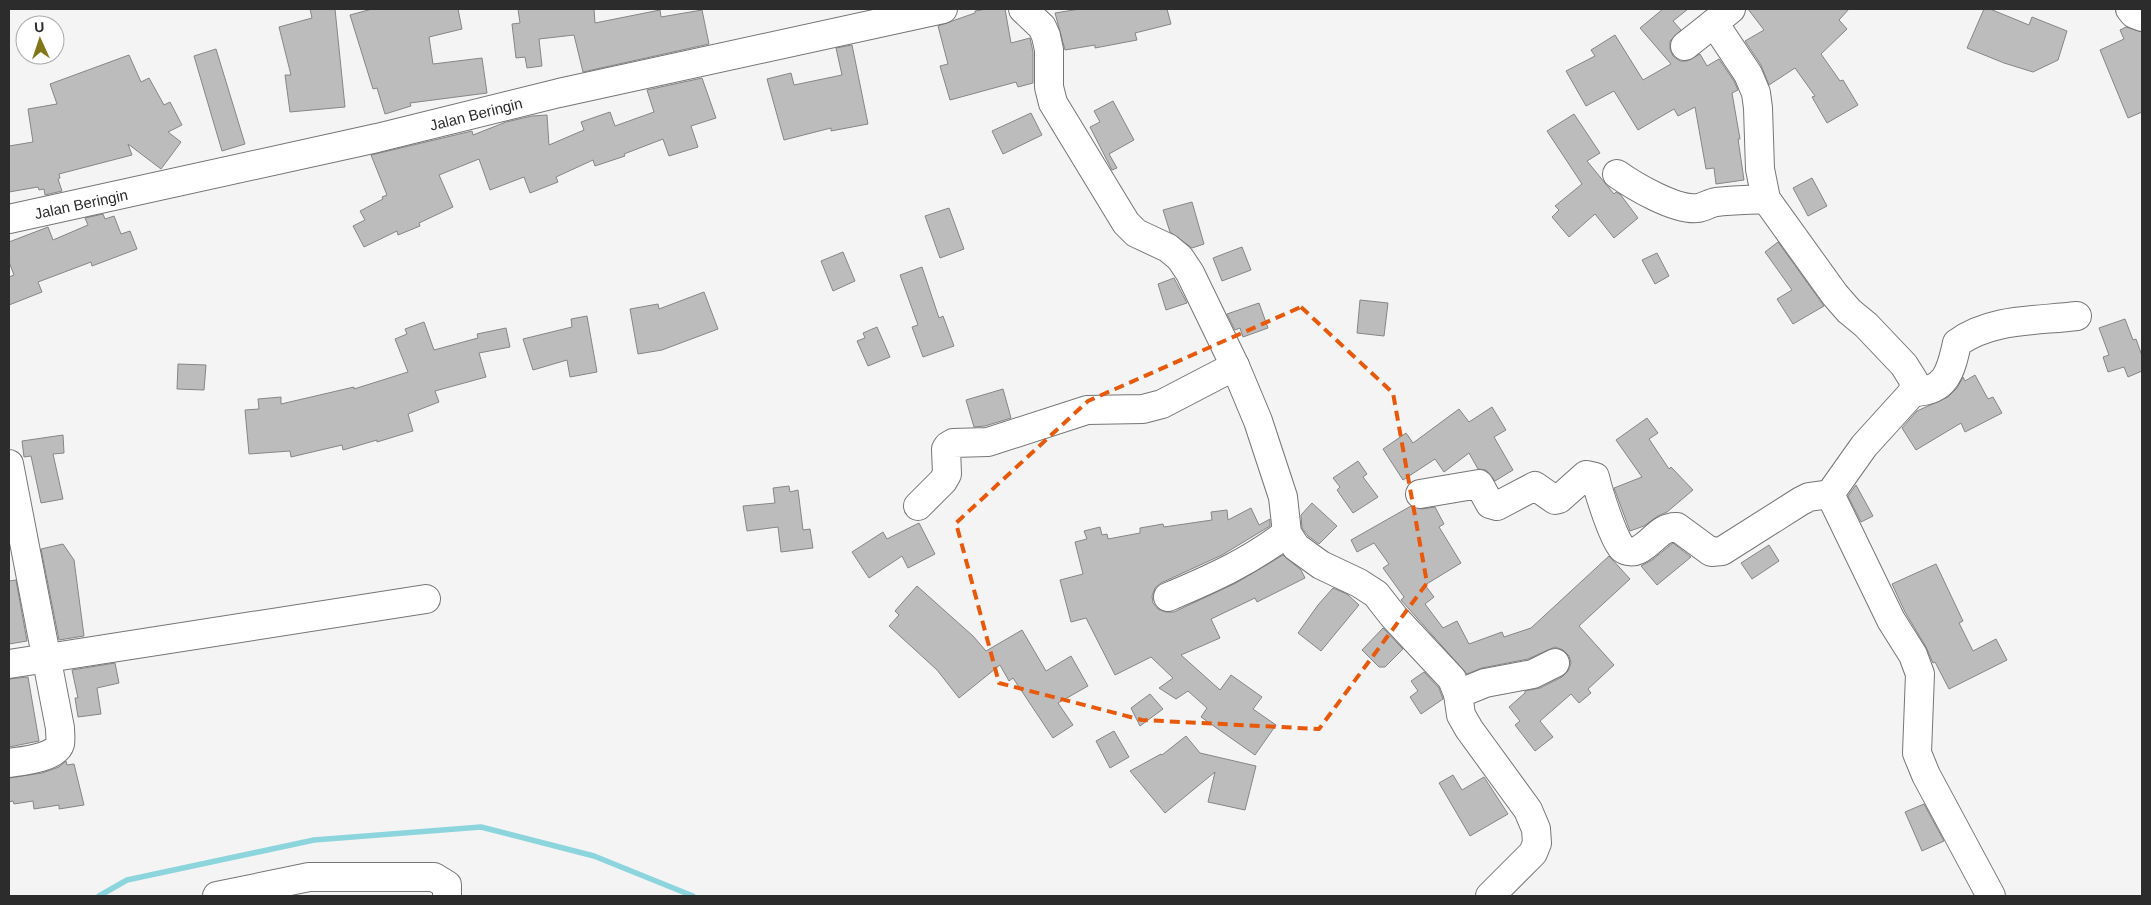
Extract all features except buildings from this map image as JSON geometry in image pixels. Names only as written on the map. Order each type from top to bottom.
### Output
[{"type":"street","name":"Jalan Beringin","points":[[9,220],[377,138],[559,93],[943,9]]},
{"type":"street","points":[[1023,9],[1042,27],[1046,36],[1049,50],[1049,87],[1053,103],[1126,223],[1136,233],[1168,248],[1180,258],[1235,366],[1258,421],[1283,497],[1288,533],[1296,547],[1307,556],[1376,594],[1424,650],[1444,669],[1452,679],[1458,694],[1461,715],[1469,730],[1528,810],[1536,829],[1537,843],[1533,853],[1490,896]]},
{"type":"street","points":[[2130,9],[2134,14],[2142,17]]},
{"type":"street","points":[[1420,494],[1479,484],[1490,504],[1497,506],[1526,489],[1535,486],[1555,500],[1559,499],[1586,475],[1591,475],[1595,477],[1616,537],[1622,548],[1628,551],[1638,551],[1665,529],[1677,527],[1711,552],[1722,551],[1800,501],[1809,497],[1830,494],[1864,446],[1913,392],[1914,382],[1910,372],[1866,324],[1849,311],[1835,295],[1766,199],[1760,169],[1756,93],[1722,16],[1685,46]]},
{"type":"street","points":[[1617,174],[1629,183],[1663,200],[1684,206],[1697,208],[1714,202],[1766,199]]},
{"type":"street","points":[[1913,392],[1926,392],[1939,385],[1952,367],[1957,343],[1978,330],[2006,323],[2077,316]]},
{"type":"street","points":[[918,506],[943,481],[947,474],[946,449],[953,443],[988,442],[1087,410],[1144,409],[1162,404],[1235,366]]},
{"type":"street","points":[[9,464],[60,728],[60,744],[56,750],[47,755],[9,763]]},
{"type":"street","points":[[1830,494],[1891,620],[1914,655],[1920,674],[1917,752],[1926,775],[1991,896]]},
{"type":"street","points":[[1168,597],[1230,571],[1263,552],[1288,533]]},
{"type":"street","points":[[9,664],[426,599]]},
{"type":"street","points":[[1458,694],[1485,683],[1533,674],[1555,663]]},
{"type":"street","points":[[217,896],[309,877],[394,876],[434,877],[447,885],[447,896]]},
{"type":"highlighted area","points":[[1301,307],[1393,393],[1427,583],[1319,729],[1142,720],[999,683],[956,523],[1088,401]]},
{"type":"waterway","points":[[99,896],[127,880],[314,840],[481,827],[594,856],[693,896]]}]
